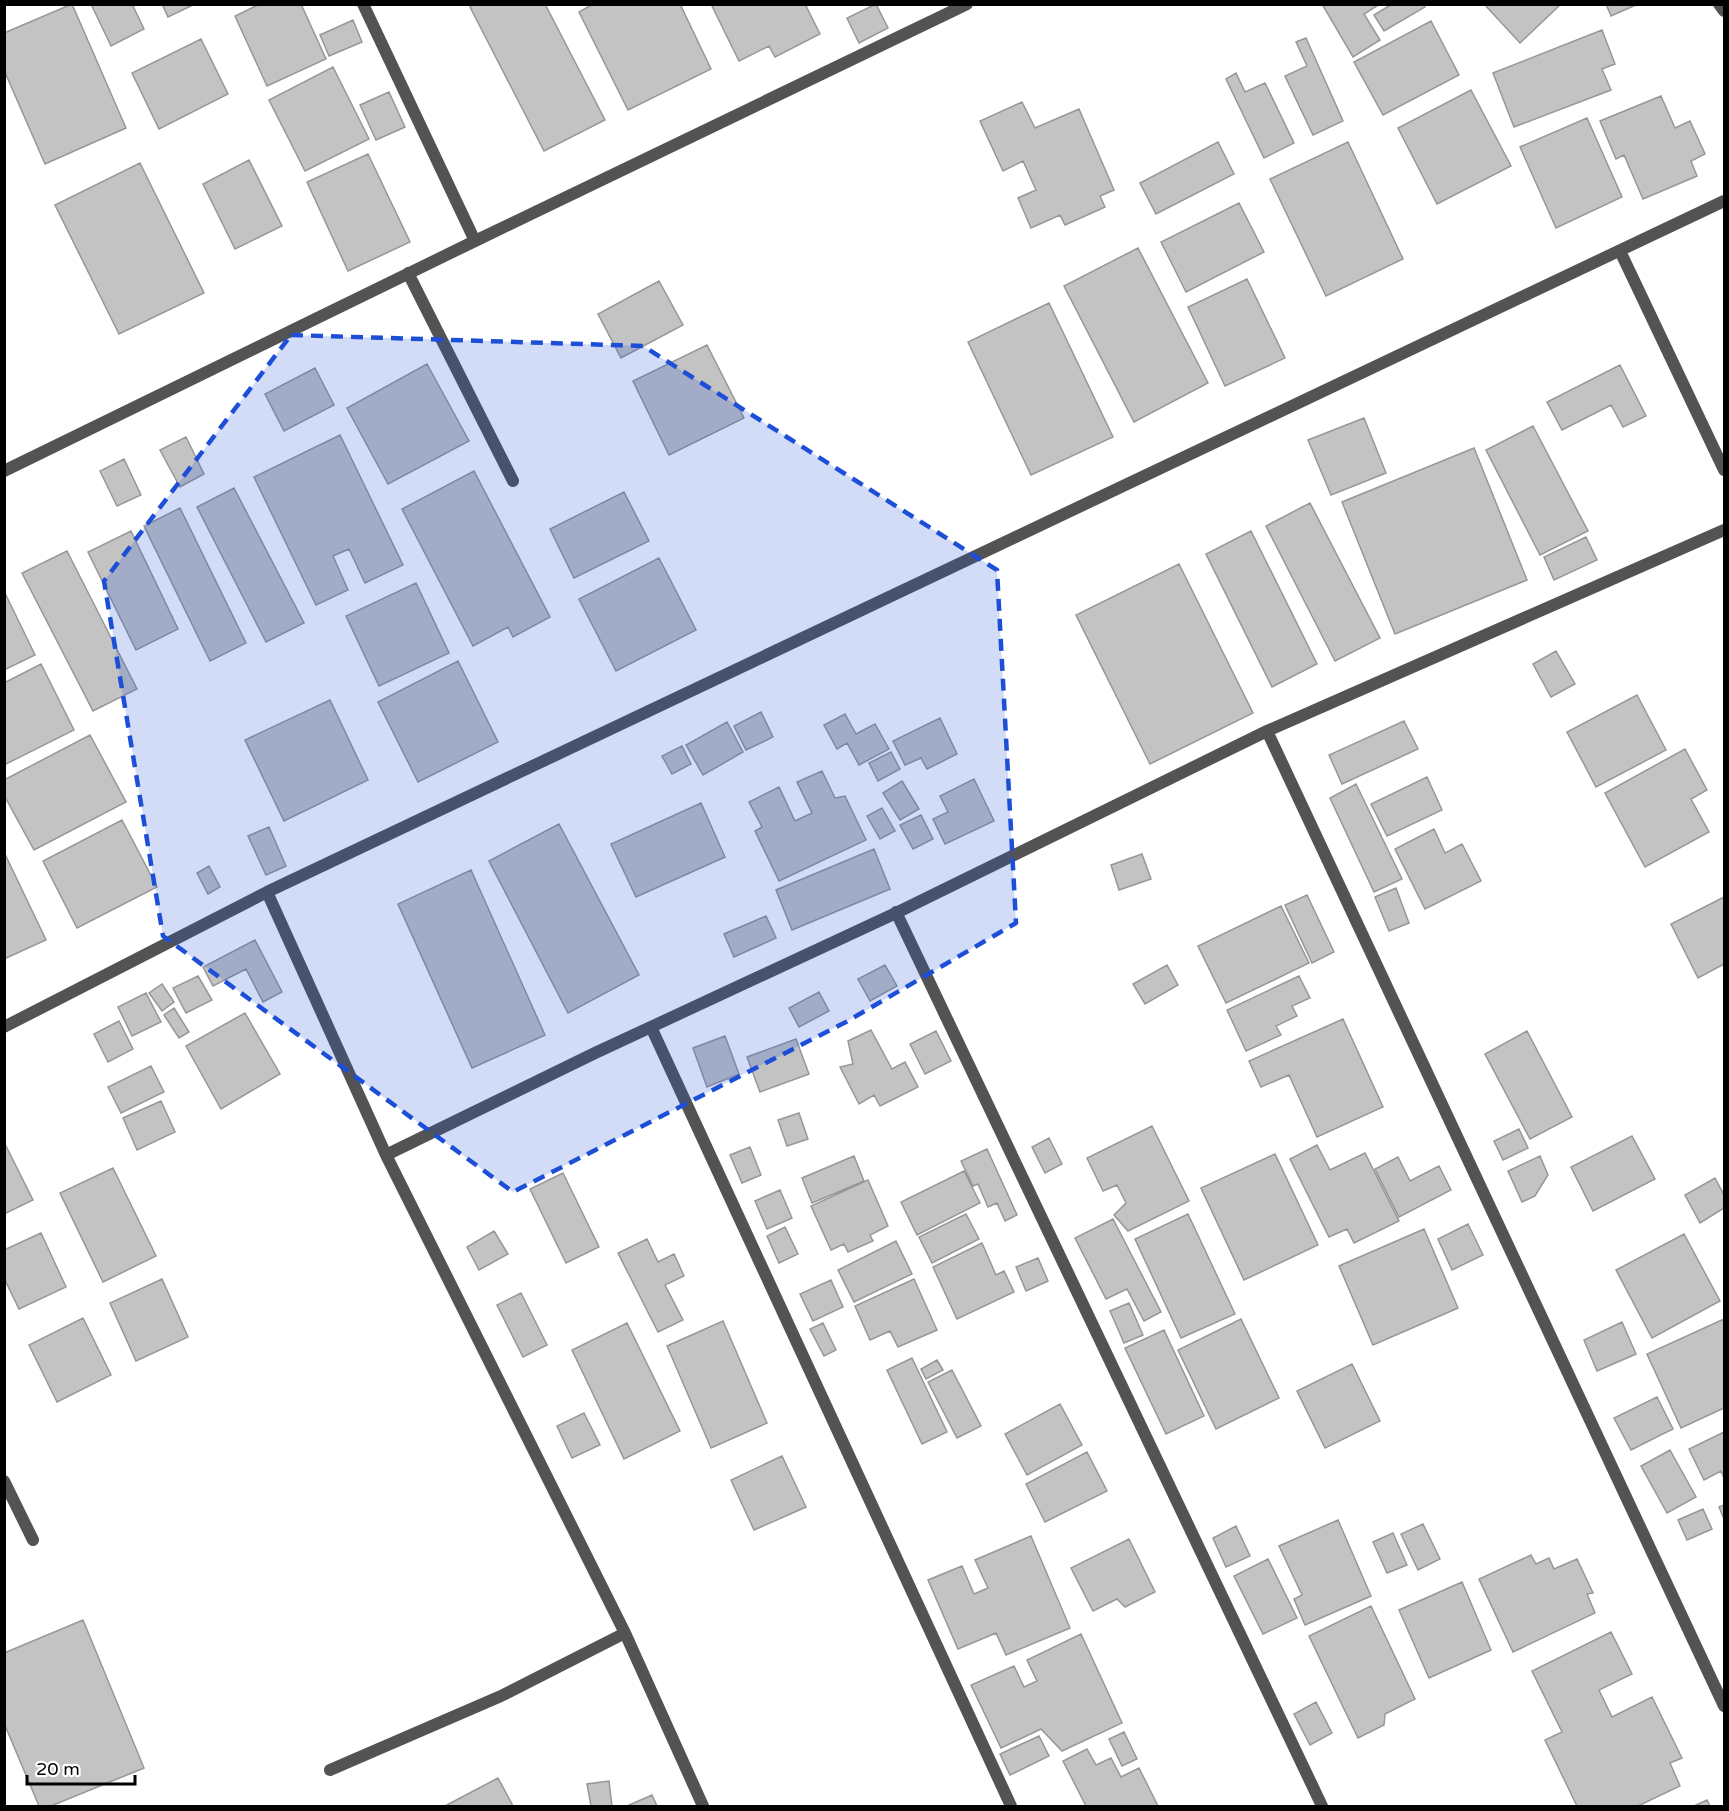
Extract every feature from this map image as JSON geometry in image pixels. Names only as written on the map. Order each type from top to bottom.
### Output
[{"type":"street","points":[[363,4],[475,241]]},
{"type":"street","points":[[4,471],[408,273],[967,4]]},
{"type":"street","points":[[1719,4],[1725,11]]},
{"type":"street","points":[[4,1027],[267,892],[1725,201]]},
{"type":"street","points":[[1620,251],[1725,470]]},
{"type":"street","points":[[408,273],[513,481]]},
{"type":"street","points":[[386,1155],[896,912],[1267,731],[1725,530]]},
{"type":"street","points":[[1267,731],[1725,1706]]},
{"type":"street","points":[[267,892],[386,1155],[625,1633],[703,1806]]},
{"type":"street","points":[[896,912],[1322,1806]]},
{"type":"street","points":[[651,1027],[1011,1806]]},
{"type":"street","points":[[4,1481],[33,1540]]},
{"type":"street","points":[[330,1770],[501,1696],[625,1633]]},
{"type":"highlighted area","points":[[291,335],[643,346],[997,570],[1016,923],[846,1022],[513,1192],[163,936],[104,581]]},
{"type":"building","points":[[72,4],[126,128],[45,164],[4,70],[4,33]]},
{"type":"building","points":[[91,4],[132,4],[144,29],[111,46]]},
{"type":"building","points":[[162,4],[195,4],[168,17]]},
{"type":"building","points":[[260,4],[301,4],[326,59],[267,86],[235,16]]},
{"type":"building","points":[[474,4],[545,4],[605,120],[544,151],[470,7]]},
{"type":"building","points":[[593,4],[680,4],[711,69],[628,110],[579,12]]},
{"type":"building","points":[[711,4],[805,4],[820,34],[775,57],[769,46],[739,61]]},
{"type":"building","points":[[876,4],[888,28],[859,43],[847,18]]},
{"type":"building","points":[[1322,4],[1380,4],[1364,14],[1380,40],[1353,57]]},
{"type":"building","points":[[1392,4],[1424,4],[1425,7],[1384,31],[1374,15]]},
{"type":"building","points":[[1484,4],[1561,4],[1520,43]]},
{"type":"building","points":[[1606,4],[1638,4],[1611,16]]},
{"type":"building","points":[[353,20],[362,42],[329,56],[320,35]]},
{"type":"building","points":[[1431,21],[1459,75],[1383,115],[1354,62]]},
{"type":"building","points":[[1602,30],[1615,64],[1602,69],[1611,90],[1514,127],[1493,73]]},
{"type":"building","points":[[1306,38],[1343,121],[1313,135],[1285,76],[1307,66],[1296,42]]},
{"type":"building","points":[[201,39],[228,94],[159,129],[132,73]]},
{"type":"building","points":[[333,67],[369,139],[305,171],[269,100]]},
{"type":"building","points":[[1236,73],[1245,92],[1265,83],[1294,143],[1264,158],[1226,79]]},
{"type":"building","points":[[1471,90],[1511,166],[1437,204],[1398,128]]},
{"type":"building","points":[[389,92],[405,127],[376,140],[360,105]]},
{"type":"building","points":[[1661,96],[1675,128],[1690,121],[1705,154],[1691,161],[1697,176],[1643,199],[1624,155],[1616,159],[1600,121]]},
{"type":"building","points":[[1022,102],[1035,128],[1079,109],[1114,190],[1100,196],[1105,207],[1065,225],[1060,215],[1031,228],[1018,198],[1036,190],[1023,161],[1003,171],[980,121]]},
{"type":"building","points":[[1587,118],[1622,197],[1556,228],[1520,147]]},
{"type":"building","points":[[1218,142],[1234,174],[1156,214],[1140,183]]},
{"type":"building","points":[[1348,142],[1403,259],[1326,296],[1270,179]]},
{"type":"building","points":[[368,154],[410,242],[348,271],[307,182]]},
{"type":"building","points":[[249,160],[282,226],[235,249],[203,184]]},
{"type":"building","points":[[140,163],[204,293],[119,334],[55,205]]},
{"type":"building","points":[[1239,203],[1264,252],[1186,292],[1161,242]]},
{"type":"building","points":[[1138,248],[1208,383],[1134,422],[1064,286]]},
{"type":"building","points":[[1247,279],[1285,358],[1225,386],[1188,307]]},
{"type":"building","points":[[659,281],[683,325],[621,358],[598,314]]},
{"type":"building","points":[[1049,303],[1113,437],[1031,475],[968,342]]},
{"type":"building","points":[[707,345],[744,418],[669,455],[633,381]]},
{"type":"building","points":[[427,364],[469,441],[388,484],[347,408]]},
{"type":"building","points":[[1620,365],[1646,416],[1623,427],[1611,405],[1562,430],[1547,402]]},
{"type":"building","points":[[315,368],[334,405],[284,431],[265,394]]},
{"type":"building","points":[[1364,418],[1386,473],[1331,495],[1308,440]]},
{"type":"building","points":[[1533,426],[1588,531],[1540,555],[1486,450]]},
{"type":"building","points":[[340,435],[403,565],[365,583],[349,549],[333,556],[348,590],[316,605],[254,477]]},
{"type":"building","points":[[186,437],[204,474],[180,487],[160,450]]},
{"type":"building","points":[[1474,448],[1527,580],[1395,634],[1342,502]]},
{"type":"building","points":[[124,459],[141,495],[117,506],[100,471]]},
{"type":"building","points":[[474,471],[550,617],[513,637],[508,627],[473,646],[402,509]]},
{"type":"building","points":[[234,488],[304,623],[266,642],[197,507]]},
{"type":"building","points":[[624,492],[649,541],[574,578],[550,529]]},
{"type":"building","points":[[1310,503],[1380,638],[1335,661],[1266,526]]},
{"type":"building","points":[[180,508],[246,643],[210,661],[144,526]]},
{"type":"building","points":[[131,531],[178,629],[136,650],[88,552]]},
{"type":"building","points":[[1251,531],[1317,664],[1272,687],[1206,554]]},
{"type":"building","points":[[1586,537],[1597,560],[1554,580],[1544,557]]},
{"type":"building","points":[[67,551],[137,689],[93,711],[22,573]]},
{"type":"building","points":[[659,558],[696,630],[616,671],[579,599]]},
{"type":"building","points":[[1179,564],[1253,713],[1150,764],[1076,615]]},
{"type":"building","points":[[416,583],[449,653],[379,686],[346,616]]},
{"type":"building","points":[[4,591],[35,655],[4,670]]},
{"type":"building","points":[[1556,651],[1575,684],[1551,697],[1533,664]]},
{"type":"building","points":[[458,661],[498,742],[418,782],[378,702]]},
{"type":"building","points":[[41,664],[74,730],[4,765],[4,683]]},
{"type":"building","points":[[1637,695],[1666,750],[1596,787],[1567,732]]},
{"type":"building","points":[[330,700],[368,780],[284,821],[245,740]]},
{"type":"building","points":[[761,712],[773,737],[746,750],[734,726]]},
{"type":"building","points":[[845,714],[856,734],[875,724],[889,749],[859,765],[847,743],[837,749],[824,725]]},
{"type":"building","points":[[940,718],[957,754],[927,769],[921,758],[905,765],[893,741]]},
{"type":"building","points":[[1404,721],[1418,749],[1342,784],[1329,755]]},
{"type":"building","points":[[727,722],[743,752],[703,775],[686,745]]},
{"type":"building","points":[[90,735],[126,802],[34,850],[4,795],[4,780]]},
{"type":"building","points":[[682,746],[691,764],[672,774],[662,756]]},
{"type":"building","points":[[1685,749],[1707,790],[1691,799],[1709,832],[1645,867],[1605,793]]},
{"type":"building","points":[[891,752],[900,769],[878,781],[869,763]]},
{"type":"building","points":[[822,771],[835,798],[845,796],[866,840],[779,881],[755,831],[762,827],[749,802],[779,787],[795,821],[812,813],[797,782]]},
{"type":"building","points":[[1427,777],[1442,810],[1387,836],[1371,804]]},
{"type":"building","points":[[974,779],[994,821],[945,844],[933,819],[948,812],[940,796]]},
{"type":"building","points":[[902,781],[919,809],[900,820],[883,793]]},
{"type":"building","points":[[1356,784],[1402,879],[1374,892],[1330,798]]},
{"type":"building","points":[[701,803],[725,857],[636,897],[611,844]]},
{"type":"building","points":[[882,808],[895,831],[880,839],[867,816]]},
{"type":"building","points":[[921,815],[933,839],[913,849],[900,825]]},
{"type":"building","points":[[122,820],[157,887],[77,928],[43,861]]},
{"type":"building","points":[[559,824],[639,975],[568,1013],[489,861]]},
{"type":"building","points":[[269,827],[286,866],[266,875],[248,836]]},
{"type":"building","points":[[1434,829],[1445,853],[1462,844],[1481,881],[1425,909],[1395,849]]},
{"type":"building","points":[[874,849],[890,889],[792,930],[776,890]]},
{"type":"building","points":[[4,852],[46,940],[4,959]]},
{"type":"building","points":[[1142,854],[1151,879],[1119,890],[1111,865]]},
{"type":"building","points":[[209,866],[220,887],[208,894],[197,873]]},
{"type":"building","points":[[471,870],[545,1035],[472,1068],[398,904]]},
{"type":"building","points":[[1396,888],[1409,923],[1389,931],[1375,897]]},
{"type":"building","points":[[1307,895],[1334,952],[1312,963],[1285,905]]},
{"type":"building","points":[[1724,897],[1724,964],[1698,978],[1671,924]]},
{"type":"building","points":[[1281,906],[1309,963],[1226,1003],[1198,946]]},
{"type":"building","points":[[766,916],[776,938],[734,957],[724,934]]},
{"type":"building","points":[[255,940],[282,992],[263,1002],[246,969],[213,986],[203,967]]},
{"type":"building","points":[[885,965],[897,986],[870,1001],[858,979]]},
{"type":"building","points":[[1167,965],[1178,985],[1145,1004],[1133,984]]},
{"type":"building","points":[[198,976],[212,1000],[186,1013],[173,988]]},
{"type":"building","points":[[1299,976],[1310,998],[1292,1006],[1297,1016],[1276,1026],[1281,1035],[1246,1051],[1227,1010]]},
{"type":"building","points":[[162,984],[174,1002],[162,1011],[149,993]]},
{"type":"building","points":[[819,992],[829,1011],[799,1027],[789,1008]]},
{"type":"building","points":[[146,993],[161,1022],[132,1036],[118,1007]]},
{"type":"building","points":[[174,1008],[189,1032],[179,1038],[164,1015]]},
{"type":"building","points":[[245,1013],[280,1074],[221,1109],[186,1046]]},
{"type":"building","points":[[1343,1019],[1383,1107],[1317,1137],[1289,1075],[1261,1087],[1249,1061]]},
{"type":"building","points":[[119,1021],[133,1049],[108,1062],[94,1034]]},
{"type":"building","points":[[871,1030],[892,1069],[905,1062],[918,1087],[880,1106],[874,1095],[859,1104],[840,1067],[853,1064],[848,1041]]},
{"type":"building","points":[[936,1031],[951,1061],[925,1074],[910,1044]]},
{"type":"building","points":[[1527,1031],[1572,1117],[1530,1139],[1485,1054]]},
{"type":"building","points":[[725,1036],[739,1074],[707,1087],[693,1048]]},
{"type":"building","points":[[796,1039],[809,1074],[760,1092],[747,1057]]},
{"type":"building","points":[[151,1066],[164,1092],[121,1113],[108,1087]]},
{"type":"building","points":[[161,1101],[175,1132],[137,1150],[123,1118]]},
{"type":"building","points":[[799,1113],[808,1139],[787,1146],[778,1120]]},
{"type":"building","points":[[1152,1126],[1189,1201],[1128,1231],[1114,1215],[1126,1203],[1117,1185],[1103,1191],[1087,1158]]},
{"type":"building","points":[[1519,1129],[1528,1148],[1503,1160],[1494,1141]]},
{"type":"building","points":[[1632,1136],[1655,1179],[1593,1211],[1571,1167]]},
{"type":"building","points":[[1049,1138],[1062,1164],[1045,1173],[1032,1147]]},
{"type":"building","points":[[4,1142],[33,1200],[4,1214]]},
{"type":"building","points":[[1317,1145],[1330,1170],[1365,1153],[1399,1221],[1354,1243],[1347,1229],[1329,1237],[1290,1159]]},
{"type":"building","points":[[750,1147],[761,1175],[742,1183],[730,1155]]},
{"type":"building","points":[[987,1149],[1017,1215],[1005,1221],[997,1203],[988,1207],[978,1184],[973,1186],[961,1161]]},
{"type":"building","points":[[1275,1154],[1318,1245],[1244,1280],[1201,1188]]},
{"type":"building","points":[[854,1156],[864,1181],[812,1203],[802,1178]]},
{"type":"building","points":[[1540,1156],[1548,1175],[1535,1196],[1522,1202],[1508,1171]]},
{"type":"building","points":[[1398,1157],[1410,1181],[1439,1166],[1451,1190],[1399,1217],[1375,1169]]},
{"type":"building","points":[[113,1168],[156,1256],[103,1282],[60,1193]]},
{"type":"building","points":[[964,1171],[980,1203],[917,1235],[901,1202]]},
{"type":"building","points":[[563,1173],[599,1247],[566,1263],[530,1189]]},
{"type":"building","points":[[1715,1178],[1724,1195],[1724,1208],[1700,1223],[1685,1195]]},
{"type":"building","points":[[868,1180],[888,1226],[870,1235],[873,1241],[848,1252],[844,1244],[831,1250],[811,1206]]},
{"type":"building","points":[[780,1190],[792,1218],[767,1229],[755,1201]]},
{"type":"building","points":[[966,1214],[979,1239],[932,1263],[919,1237]]},
{"type":"building","points":[[1188,1214],[1235,1314],[1181,1338],[1135,1239]]},
{"type":"building","points":[[1113,1219],[1161,1312],[1144,1321],[1127,1289],[1106,1299],[1075,1238]]},
{"type":"building","points":[[1468,1224],[1483,1255],[1452,1270],[1438,1239]]},
{"type":"building","points":[[785,1227],[798,1254],[779,1263],[767,1236]]},
{"type":"building","points":[[1424,1229],[1458,1308],[1373,1345],[1339,1266]]},
{"type":"building","points":[[494,1231],[508,1254],[479,1270],[467,1247]]},
{"type":"building","points":[[41,1233],[66,1287],[19,1309],[4,1278],[4,1250]]},
{"type":"building","points":[[1684,1234],[1720,1301],[1652,1338],[1616,1270]]},
{"type":"building","points":[[647,1239],[658,1262],[674,1254],[684,1276],[665,1285],[683,1320],[658,1332],[618,1253]]},
{"type":"building","points":[[896,1241],[912,1274],[854,1302],[838,1270]]},
{"type":"building","points":[[982,1243],[996,1275],[1004,1271],[1014,1292],[957,1319],[933,1267]]},
{"type":"building","points":[[1038,1258],[1048,1281],[1026,1291],[1016,1267]]},
{"type":"building","points":[[162,1279],[188,1337],[136,1361],[110,1303]]},
{"type":"building","points":[[914,1279],[937,1330],[898,1347],[890,1331],[870,1340],[855,1306]]},
{"type":"building","points":[[831,1280],[843,1307],[813,1321],[800,1294]]},
{"type":"building","points":[[521,1293],[547,1345],[523,1357],[497,1305]]},
{"type":"building","points":[[1129,1303],[1143,1335],[1124,1343],[1110,1311]]},
{"type":"building","points":[[83,1318],[111,1375],[57,1402],[29,1345]]},
{"type":"building","points":[[1241,1319],[1279,1398],[1216,1429],[1178,1350]]},
{"type":"building","points":[[1724,1319],[1724,1408],[1681,1428],[1647,1354]]},
{"type":"building","points":[[723,1321],[767,1423],[711,1448],[667,1346]]},
{"type":"building","points":[[1622,1322],[1636,1354],[1597,1371],[1584,1340]]},
{"type":"building","points":[[627,1323],[680,1431],[624,1459],[572,1350]]},
{"type":"building","points":[[823,1323],[836,1350],[824,1356],[810,1329]]},
{"type":"building","points":[[1164,1330],[1204,1416],[1166,1434],[1125,1348]]},
{"type":"building","points":[[912,1358],[947,1432],[922,1444],[887,1370]]},
{"type":"building","points":[[937,1360],[943,1370],[926,1379],[921,1369]]},
{"type":"building","points":[[1352,1364],[1380,1421],[1325,1448],[1297,1391]]},
{"type":"building","points":[[952,1370],[981,1426],[957,1438],[928,1382]]},
{"type":"building","points":[[1657,1397],[1673,1429],[1631,1450],[1614,1418]]},
{"type":"building","points":[[1060,1404],[1082,1445],[1027,1475],[1005,1434]]},
{"type":"building","points":[[584,1413],[600,1445],[572,1458],[557,1426]]},
{"type":"building","points":[[1724,1432],[1724,1478],[1721,1471],[1704,1480],[1689,1449]]},
{"type":"building","points":[[1670,1450],[1696,1497],[1667,1513],[1641,1466]]},
{"type":"building","points":[[1087,1452],[1107,1491],[1045,1522],[1026,1484]]},
{"type":"building","points":[[782,1456],[806,1507],[754,1530],[731,1480]]},
{"type":"building","points":[[1724,1505],[1724,1519],[1719,1507]]},
{"type":"building","points":[[1703,1509],[1712,1529],[1687,1540],[1678,1520]]},
{"type":"building","points":[[1338,1520],[1371,1596],[1305,1625],[1294,1599],[1302,1595],[1279,1546]]},
{"type":"building","points":[[1423,1524],[1440,1559],[1418,1570],[1401,1534]]},
{"type":"building","points":[[1236,1526],[1250,1556],[1226,1567],[1213,1538]]},
{"type":"building","points":[[1393,1533],[1407,1565],[1387,1573],[1373,1542]]},
{"type":"building","points":[[1031,1536],[1070,1628],[1006,1655],[996,1633],[958,1649],[928,1580],[962,1566],[974,1594],[988,1588],[975,1560]]},
{"type":"building","points":[[1129,1539],[1155,1592],[1125,1607],[1117,1599],[1093,1611],[1071,1568]]},
{"type":"building","points":[[1531,1555],[1536,1564],[1549,1558],[1554,1569],[1577,1559],[1593,1593],[1587,1594],[1595,1613],[1513,1652],[1479,1579]]},
{"type":"building","points":[[1268,1559],[1297,1618],[1263,1634],[1234,1576]]},
{"type":"building","points":[[1462,1582],[1491,1650],[1429,1678],[1399,1610]]},
{"type":"building","points":[[1371,1606],[1415,1699],[1385,1714],[1384,1725],[1358,1738],[1309,1636]]},
{"type":"building","points":[[83,1620],[144,1768],[51,1806],[39,1806],[4,1723],[4,1653]]},
{"type":"building","points":[[1611,1632],[1632,1674],[1599,1690],[1612,1717],[1652,1697],[1682,1758],[1670,1763],[1680,1786],[1638,1806],[1577,1806],[1545,1740],[1562,1732],[1532,1671]]},
{"type":"building","points":[[1081,1634],[1122,1723],[1062,1751],[1041,1729],[1001,1748],[971,1685],[1014,1666],[1024,1687],[1037,1681],[1027,1660]]},
{"type":"building","points":[[1316,1702],[1332,1733],[1310,1745],[1294,1714]]},
{"type":"building","points":[[1124,1732],[1137,1759],[1122,1766],[1109,1739]]},
{"type":"building","points":[[1039,1736],[1049,1756],[1010,1775],[1000,1754]]},
{"type":"building","points":[[1087,1749],[1096,1765],[1111,1758],[1121,1777],[1139,1768],[1158,1806],[1086,1806],[1063,1761]]},
{"type":"building","points":[[498,1778],[513,1806],[445,1806]]},
{"type":"building","points":[[609,1781],[612,1806],[591,1806],[587,1784]]},
{"type":"building","points":[[652,1795],[657,1806],[627,1806]]},
{"type":"building","points":[[1707,1800],[1710,1806],[1694,1806]]}]
